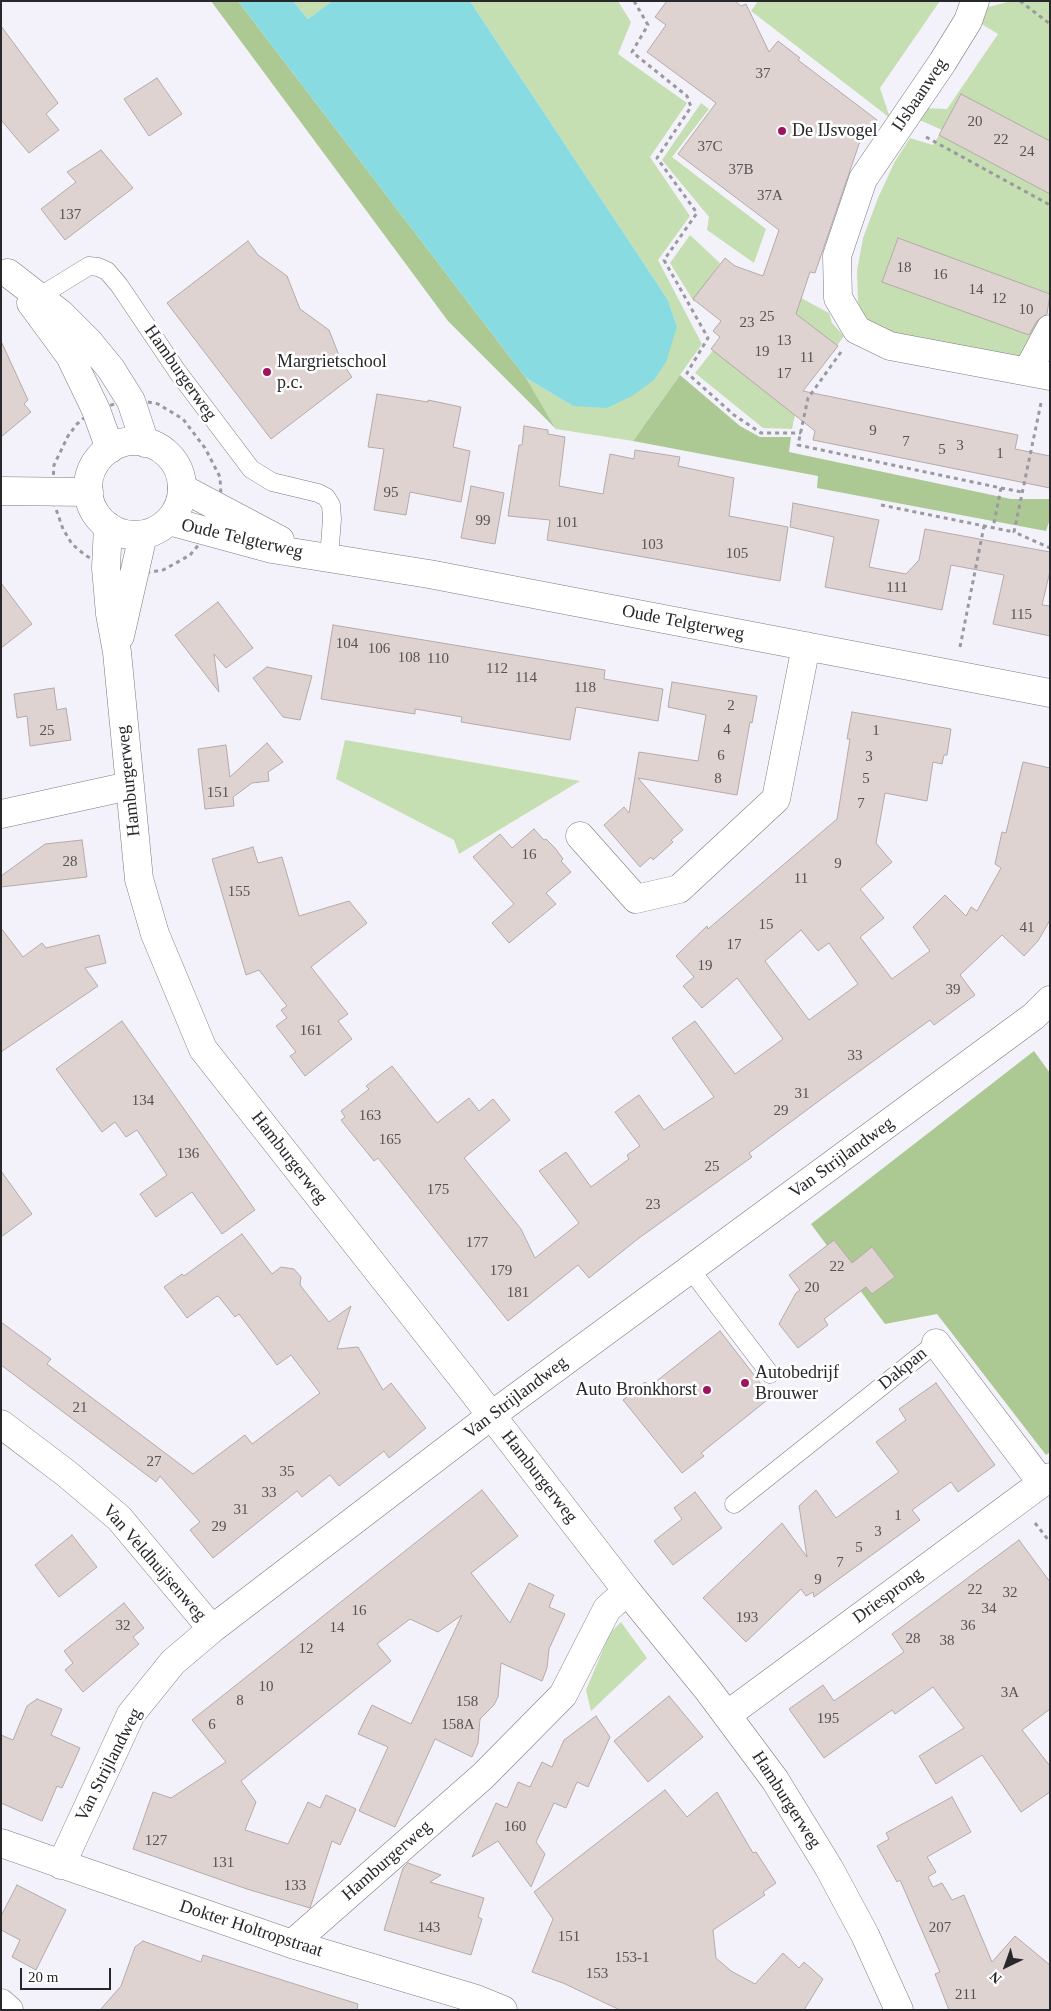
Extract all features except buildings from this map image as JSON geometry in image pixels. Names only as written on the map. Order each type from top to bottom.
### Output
[{"type":"street","name":"IJsbaanweg","points":[[857,330],[838,298],[837,256],[863,180],[968,21],[975,1]]},
{"type":"street","points":[[5,269],[34,299],[70,356],[96,410],[110,449]]},
{"type":"street","points":[[34,299],[61,314],[88,341],[115,374],[132,401],[145,443]]},
{"type":"street","points":[[857,330],[890,346],[1042,374],[1050,329]]},
{"type":"street","points":[[127,442],[145,443],[169,456],[178,471],[182,488],[177,509],[169,521],[153,532],[143,535],[125,534],[108,526],[93,508],[89,492],[89,482],[93,468],[110,449],[127,442]]},
{"type":"street","name":"Oude Telgterweg","points":[[182,488],[275,539],[322,557]]},
{"type":"street","points":[[1,491],[89,492]]},
{"type":"street","name":"Oude Telgterweg","points":[[169,521],[272,549],[429,574],[1050,693]]},
{"type":"street","name":"Hamburgerweg","points":[[108,526],[106,568],[110,614],[117,652],[139,879],[155,934],[203,1049],[492,1415],[627,1591],[727,1715],[775,1780],[829,1868],[865,1934],[899,2008]]},
{"type":"street","name":"Hamburgerweg","points":[[117,652],[143,535]]},
{"type":"street","points":[[580,836],[636,899],[679,889],[776,799],[806,646]]},
{"type":"street","points":[[1,814],[129,786]]},
{"type":"street","name":"Van Strijlandweg","points":[[61,1865],[131,1714],[173,1662],[212,1629],[492,1415],[1034,1016],[1050,1000]]},
{"type":"street","name":"Dakpan","points":[[936,1343],[1046,1480]]},
{"type":"street","name":"Van Veldhuijsenweg","points":[[1,1424],[67,1474],[120,1518],[212,1629]]},
{"type":"street","name":"Driesprong","points":[[727,1715],[1046,1480]]},
{"type":"street","name":"Hamburgerweg","points":[[292,1944],[483,1776],[563,1695],[607,1609],[627,1591]]},
{"type":"street","name":"Dokter Holtropstraat","points":[[1,1843],[292,1944],[476,1999],[503,2010]]},
{"type":"street","points":[[1,2003],[9,2010]]},
{"type":"lane","name":"Hamburgerweg","points":[[34,299],[89,266],[107,271],[119,285],[177,371],[251,469],[272,482],[318,493],[326,497],[331,505],[332,519],[322,557]]},
{"type":"lane","points":[[690,1269],[770,1374]]},
{"type":"lane","name":"Dakpan","points":[[734,1504],[936,1343]]},
{"type":"path","points":[[634,1],[648,25],[632,52],[687,96],[692,107],[657,158],[697,213],[664,260],[708,338],[687,373],[734,415],[761,433],[801,433]]},
{"type":"path","points":[[1020,1],[1050,24]]},
{"type":"path","points":[[901,123],[1050,205]]},
{"type":"path","points":[[857,330],[808,398],[798,445],[1022,492]]},
{"type":"path","points":[[1014,532],[1042,374]]},
{"type":"path","points":[[132,401],[158,404],[183,419],[216,464],[220,477],[220,508],[209,532],[190,555],[163,570],[135,572],[97,565],[72,544],[63,529],[52,498],[54,465],[68,436],[77,424],[96,410],[108,405],[132,401]]},
{"type":"path","points":[[993,528],[1001,488]]},
{"type":"path","points":[[881,505],[1014,532],[1050,548]]},
{"type":"path","points":[[955,675],[984,526]]},
{"type":"green space","points":[[211,1],[238,1],[526,378],[556,429],[448,321]]},
{"type":"green space","points":[[293,1],[332,1],[308,19]]},
{"type":"green space","points":[[470,1],[618,1],[631,22],[618,54],[687,103],[650,157],[690,216],[658,260],[702,344],[633,441],[556,429],[526,378],[573,406],[677,327],[668,300]]},
{"type":"green space","points":[[758,1],[940,1],[880,88],[890,118],[751,11]]},
{"type":"green space","points":[[1012,1],[1050,1],[1050,297],[1020,361],[890,335],[869,321],[862,312],[858,302],[857,271],[863,238],[894,163],[910,138],[933,145],[942,130],[915,118],[922,108],[947,109],[998,34],[980,23],[988,7]]},
{"type":"green space","points":[[701,103],[709,109],[672,157],[766,229],[754,263],[707,230],[709,217],[662,160]]},
{"type":"green space","points":[[690,235],[720,263],[694,302],[670,263]]},
{"type":"green space","points":[[790,292],[829,313],[832,323],[844,336],[833,351],[780,301]]},
{"type":"green space","points":[[714,349],[797,407],[792,429],[763,428],[695,373]]},
{"type":"green space","points":[[680,375],[740,426],[760,437],[791,437],[789,452],[1011,499],[1050,499],[1050,519],[1046,531],[817,488],[818,476],[633,441]]},
{"type":"green space","points":[[345,740],[580,781],[459,854],[454,840],[336,779]]},
{"type":"green space","points":[[1034,1051],[1050,1073],[1050,1452],[1046,1455],[937,1314],[885,1324],[811,1224]]},
{"type":"green space","points":[[621,1622],[647,1658],[591,1711],[586,1690],[610,1633]]},
{"type":"water","points":[[238,1],[293,1],[308,19],[332,1],[470,1],[668,300],[677,327],[666,362],[654,380],[632,396],[607,408],[573,406],[526,378]]},
{"type":"place","name":"De IJsvogel","points":[[782,131]]},
{"type":"place","name":"Margrietschool p.c.","points":[[267,372]]},
{"type":"place","name":"Autobedrijf Brouwer","points":[[745,1383]]},
{"type":"place","name":"Auto Bronkhorst","points":[[707,1390]]}]
